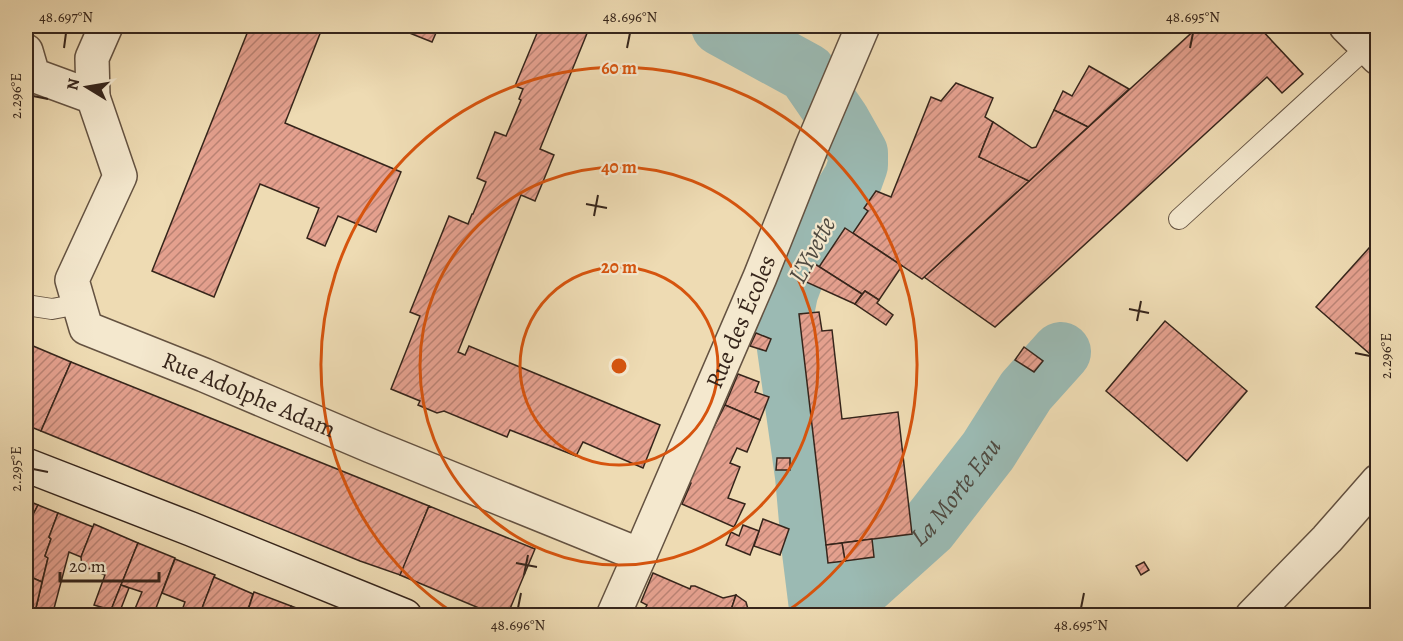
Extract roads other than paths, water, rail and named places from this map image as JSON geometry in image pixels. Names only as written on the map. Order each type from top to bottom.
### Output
[{"type":"street","name":"Rue Adolphe Adam","points":[[106,26],[93,58],[93,97],[120,176],[72,280],[86,328],[640,555]]},
{"type":"street","name":"Rue des Écoles","points":[[613,615],[760,277],[857,40]]},
{"type":"street","points":[[28,71],[93,97]]},
{"type":"street","points":[[26,465],[405,615]]},
{"type":"street","points":[[1261,613],[1377,481]]},
{"type":"lane","points":[[1179,219],[1364,44]]},
{"type":"lane","points":[[26,305],[52,309],[79,304]]},
{"type":"waterway","name":"L'Yvette","points":[[721,26],[807,73],[840,121],[858,153],[858,165],[853,179],[795,274],[784,313],[820,616]]},
{"type":"waterway","name":"La Morte Eau","points":[[830,616],[928,528],[988,451],[1026,391],[1061,352]]}]
